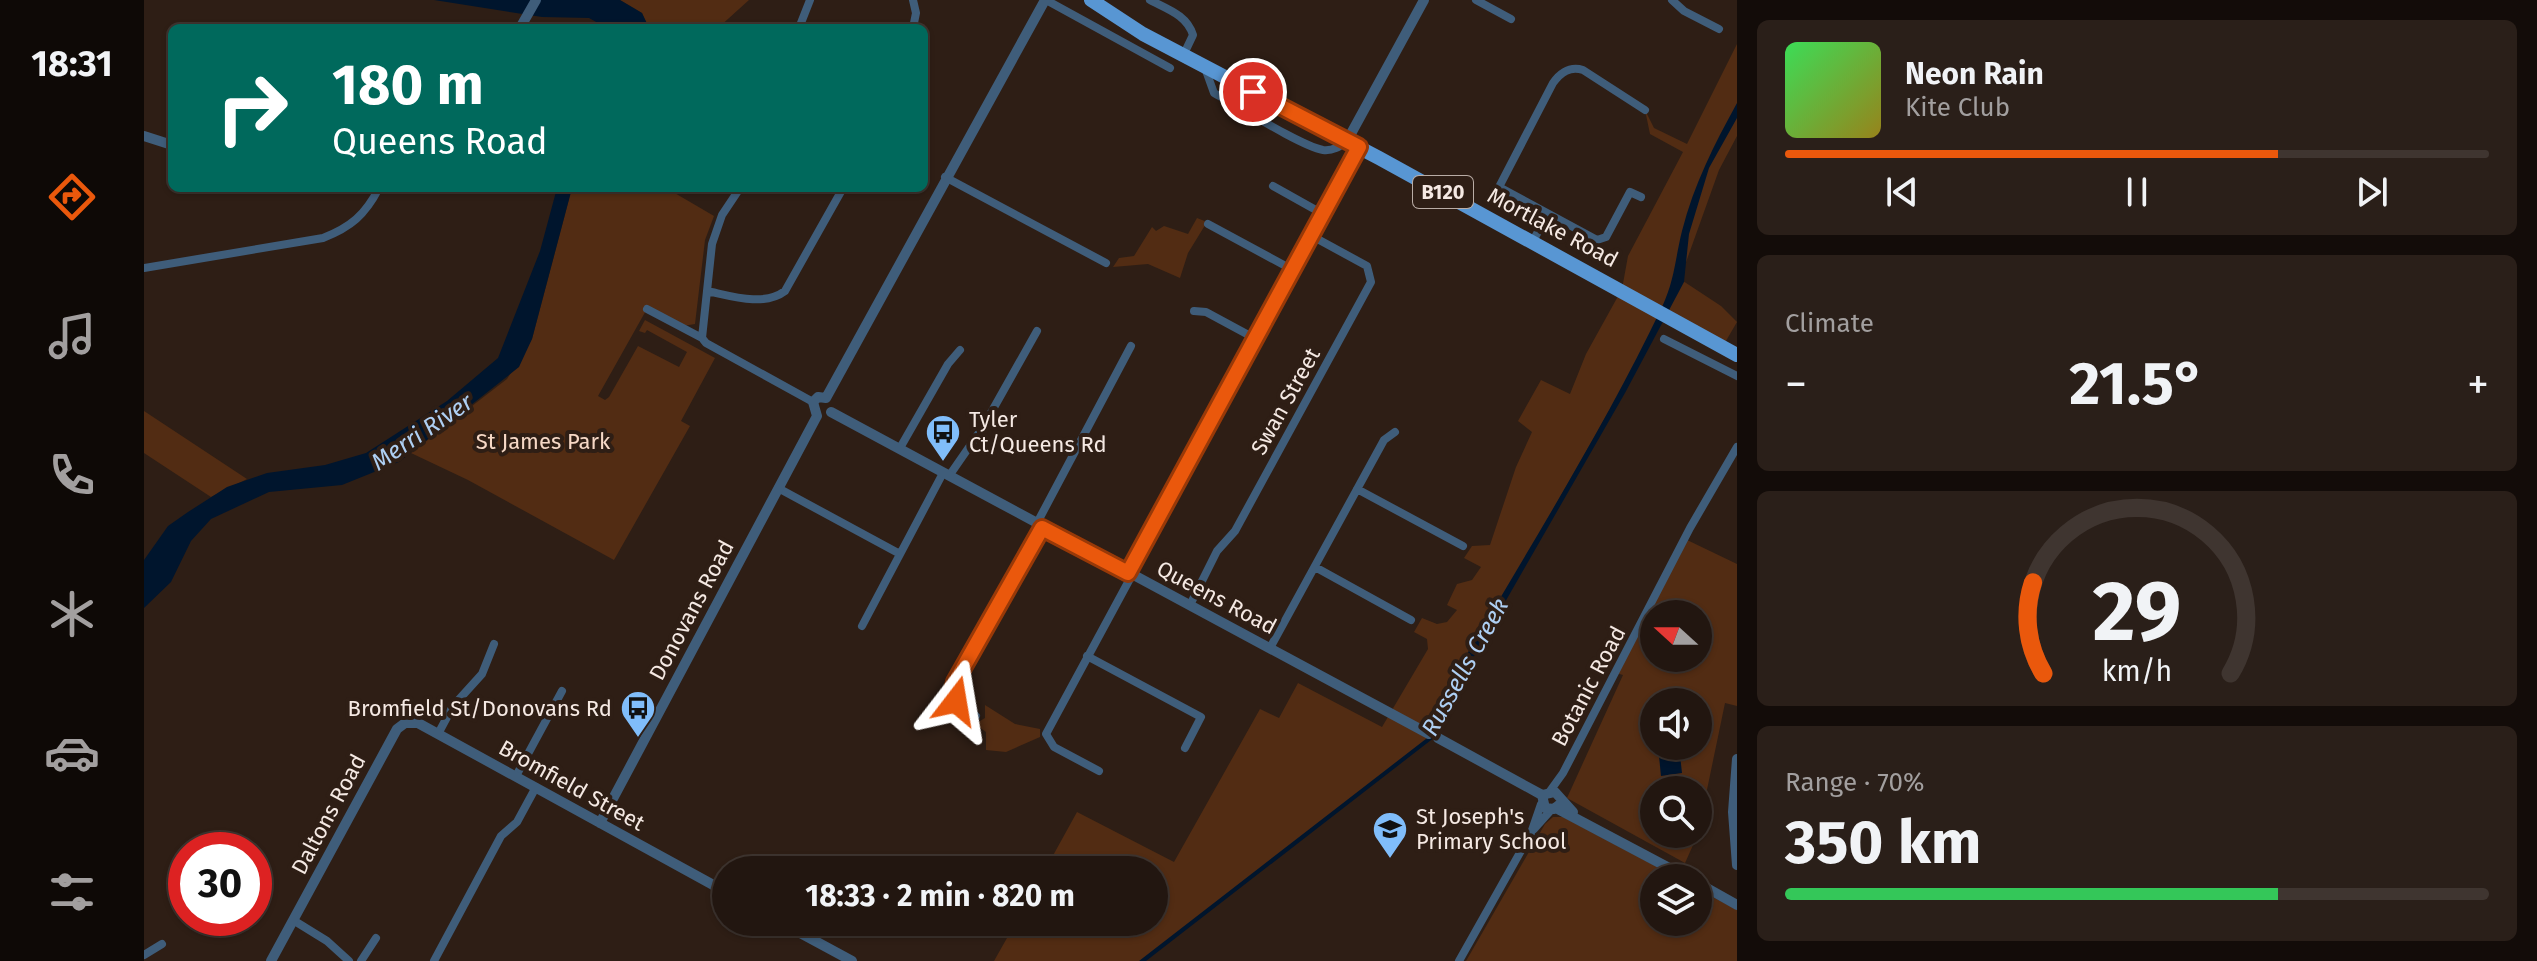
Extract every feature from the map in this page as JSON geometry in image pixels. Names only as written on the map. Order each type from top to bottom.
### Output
[{"type":"main road","name":"Mortlake Road","points":[[1091,0],[1183,56],[1533,241],[1737,355]]},
{"type":"street","points":[[523,24],[536,0]]},
{"type":"street","points":[[801,24],[810,0]]},
{"type":"street","points":[[913,0],[916,13],[914,24]]},
{"type":"street","points":[[826,398],[945,177],[1046,0],[1170,68]]},
{"type":"street","points":[[1150,0],[1185,19],[1191,26],[1193,35],[1183,56]]},
{"type":"street","points":[[1099,771],[1054,747],[1046,734],[1312,236],[1353,144],[1424,0]]},
{"type":"street","points":[[1476,0],[1511,19]]},
{"type":"street","points":[[1672,0],[1684,11],[1719,29]]},
{"type":"street","points":[[1641,197],[1626,190],[1601,240],[1547,215],[1499,187],[1557,77],[1568,69],[1583,70],[1645,110]]},
{"type":"street","points":[[144,136],[168,144]]},
{"type":"street","points":[[945,177],[1106,263]]},
{"type":"street","points":[[1273,186],[1323,214]]},
{"type":"street","points":[[144,268],[323,238],[347,228],[363,215],[377,192]]},
{"type":"street","points":[[704,340],[716,230],[738,192]]},
{"type":"street","points":[[707,291],[756,299],[775,298],[785,291],[841,192]]},
{"type":"street","points":[[1533,241],[1547,215]]},
{"type":"street","points":[[1208,223],[1293,270]]},
{"type":"street","name":"Swan Street","points":[[1190,605],[1217,551],[1235,531],[1371,282],[1367,266],[1312,236]]},
{"type":"street","points":[[647,309],[813,402],[817,416],[831,412],[831,403],[826,398],[818,397],[813,402]]},
{"type":"street","points":[[1194,311],[1206,312],[1256,339]]},
{"type":"street","points":[[862,626],[946,474],[983,427],[1037,331]]},
{"type":"street","points":[[1664,339],[1737,376]]},
{"type":"street","points":[[976,716],[956,701],[952,688],[1131,346]]},
{"type":"street","points":[[900,448],[948,364],[960,350]]},
{"type":"street","name":"Queens Road","points":[[831,412],[1434,736],[1663,864]]},
{"type":"street","name":"Donovans Road","points":[[600,823],[817,416]]},
{"type":"street","points":[[1270,648],[1384,440],[1395,432]]},
{"type":"street","name":"Botanic Road","points":[[1459,961],[1551,800],[1690,528],[1737,447]]},
{"type":"street","points":[[778,488],[900,554]]},
{"type":"street","points":[[1357,489],[1463,546]]},
{"type":"street","points":[[1315,567],[1411,620]]},
{"type":"street","points":[[438,734],[454,703],[482,674],[494,644]]},
{"type":"street","points":[[1087,656],[1201,717],[1185,748]]},
{"type":"street","points":[[516,776],[562,691]]},
{"type":"street","name":"Bromfield Street","points":[[397,729],[405,723],[418,723],[712,884]]},
{"type":"street","name":"Daltons Road","points":[[271,961],[397,729]]},
{"type":"street","points":[[1737,759],[1733,804],[1737,865]]},
{"type":"street","points":[[434,961],[501,836],[517,822],[536,787]]},
{"type":"street","points":[[1712,891],[1737,905]]},
{"type":"street","points":[[293,920],[327,941],[349,961]]},
{"type":"street","points":[[806,936],[852,961]]},
{"type":"street","points":[[361,961],[376,938]]},
{"type":"street","points":[[144,955],[162,944]]},
{"type":"green space","points":[[620,0],[749,0],[722,24],[647,24],[642,13]]},
{"type":"green space","points":[[1737,44],[1737,136],[1719,170],[1680,279],[1721,306],[1737,322],[1723,346],[1665,312],[1439,711],[1433,736],[1141,961],[994,961],[1008,936],[1168,936],[1168,859],[1174,862],[1260,709],[1279,718],[1298,683],[1382,727],[1428,649],[1427,639],[1414,632],[1422,618],[1437,624],[1447,622],[1457,610],[1447,605],[1457,584],[1472,580],[1481,567],[1464,558],[1472,546],[1490,545],[1516,467],[1532,432],[1518,421],[1541,380],[1570,394],[1586,354],[1622,289],[1628,256],[1683,152],[1650,134],[1645,110],[1654,128],[1687,144]]},
{"type":"green space","name":"St James Park","points":[[571,192],[673,192],[714,216],[705,240],[695,324],[683,326],[648,307],[598,396],[605,400],[609,397],[638,346],[679,367],[687,352],[647,330],[645,333],[639,331],[645,320],[715,358],[681,421],[690,426],[614,560],[468,480],[411,453],[507,379],[532,339]]},
{"type":"green space","points":[[1197,218],[1207,222],[1188,253],[1180,278],[1148,264],[1113,267],[1119,258],[1134,256],[1152,227],[1156,231],[1164,226],[1188,234]]},
{"type":"green space","points":[[144,411],[247,479],[211,497],[144,453]]},
{"type":"green space","points":[[1685,539],[1737,564],[1737,706],[1725,703],[1710,776],[1640,776],[1640,838],[1567,798],[1623,675],[1616,673],[1640,626],[1640,672],[1712,672],[1712,600],[1654,600]]},
{"type":"green space","points":[[985,705],[1015,724],[1040,729],[1040,737],[1006,752],[986,750],[986,732],[975,724],[985,718]]},
{"type":"green space","points":[[1077,812],[1162,856],[1053,856]]},
{"type":"green space","points":[[1553,817],[1563,817],[1652,864],[1640,864],[1640,936],[1712,936],[1712,897],[1737,910],[1737,961],[1466,961],[1545,824]]},
{"type":"green space","points":[[1658,848],[1692,848],[1685,863]]},
{"type":"water","points":[[434,0],[620,0],[642,13],[647,24],[600,24],[589,18],[542,17]]},
{"type":"water","name":"Russells Creek","points":[[1737,103],[1737,118],[1709,168],[1689,234],[1684,282],[1625,393],[1442,712],[1435,737],[1146,961],[1139,961],[1431,735],[1435,709],[1581,460],[1662,307],[1692,197]]},
{"type":"water","name":"Merri River","points":[[556,192],[571,192],[532,339],[519,367],[399,462],[342,485],[269,492],[211,519],[191,541],[171,582],[144,608],[144,560],[168,526],[227,487],[267,473],[325,465],[366,453],[447,401],[498,358],[540,251]]},
{"type":"water","points":[[1659,760],[1681,760],[1682,773],[1661,776]]},
{"type":"place","name":"Tyler Ct/Queens Rd","points":[[943,463]]},
{"type":"place","name":"Bromfield St/Donovans Rd","points":[[638,739]]},
{"type":"place","name":"St Joseph's Primary School","points":[[1390,860]]},
{"type":"route","points":[[956,701],[952,688],[1042,528],[1128,573],[1359,147],[1253,92]]}]
